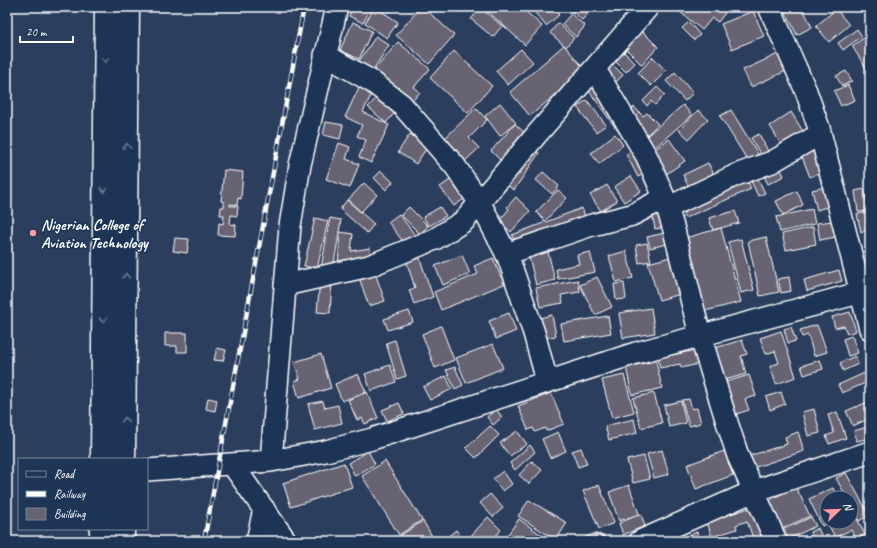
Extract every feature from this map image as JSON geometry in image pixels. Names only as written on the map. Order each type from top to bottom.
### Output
[{"type":"highway","points":[[102,458],[106,7]]},
{"type":"highway","points":[[124,458],[128,7]]},
{"type":"highway","points":[[101,541],[102,530]]},
{"type":"highway","points":[[123,541],[124,530]]},
{"type":"street","points":[[271,460],[290,226],[300,165],[337,7]]},
{"type":"street","points":[[769,7],[806,91],[820,134],[847,234],[865,292],[870,329]]},
{"type":"street","points":[[285,285],[346,272],[393,258],[452,230],[464,221],[537,134],[595,69],[637,11]]},
{"type":"street","points":[[325,55],[371,81],[401,104],[455,166],[480,203],[506,254],[534,333],[547,381]]},
{"type":"street","points":[[595,69],[647,157],[667,208],[700,335],[738,456],[776,541]]},
{"type":"street","points":[[667,208],[736,175],[772,162],[820,134]]},
{"type":"street","points":[[506,254],[592,225],[632,215],[655,203],[661,203],[667,208]]},
{"type":"street","points":[[148,470],[232,464],[299,457],[372,439],[636,353],[865,292]]},
{"type":"street","points":[[640,541],[754,491],[870,452]]},
{"type":"street","points":[[232,464],[286,541]]},
{"type":"street","points":[[257,541],[264,509]]},
{"type":"building","points":[[352,7],[371,7],[363,23],[349,16],[353,8]]},
{"type":"building","points":[[375,7],[398,22],[387,38],[365,23]]},
{"type":"building","points":[[383,7],[393,7],[388,12]]},
{"type":"building","points":[[421,7],[423,7],[454,35],[429,64],[396,35]]},
{"type":"building","points":[[521,7],[542,26],[525,45],[484,8]]},
{"type":"building","points":[[535,7],[552,7],[559,15],[546,26],[532,9]]},
{"type":"building","points":[[568,7],[594,7],[582,20]]},
{"type":"building","points":[[674,7],[719,7],[725,13],[718,22],[712,18],[702,30]]},
{"type":"building","points":[[783,7],[802,7],[812,27],[797,35]]},
{"type":"building","points":[[481,8],[502,26],[493,37],[471,19]]},
{"type":"building","points":[[836,9],[849,25],[829,42],[816,26]]},
{"type":"building","points":[[753,11],[764,36],[732,49],[721,24]]},
{"type":"building","points":[[571,14],[585,26],[576,37],[562,24]]},
{"type":"building","points":[[353,22],[372,31],[359,59],[340,50]]},
{"type":"building","points":[[689,22],[700,35],[694,40],[682,28]]},
{"type":"building","points":[[558,23],[574,38],[566,47],[550,33]]},
{"type":"building","points":[[637,26],[658,47],[642,65],[621,44]]},
{"type":"building","points":[[857,29],[862,36],[843,50],[838,43]]},
{"type":"building","points":[[376,36],[389,45],[373,70],[359,61]]},
{"type":"building","points":[[867,36],[870,41],[869,73],[852,46]]},
{"type":"building","points":[[398,42],[430,69],[414,87],[420,92],[409,105],[372,73]]},
{"type":"building","points":[[564,45],[585,70],[530,116],[510,92]]},
{"type":"building","points":[[521,49],[533,62],[508,85],[496,71]]},
{"type":"building","points":[[622,50],[635,63],[626,72],[613,59]]},
{"type":"building","points":[[454,51],[492,86],[468,113],[430,78]]},
{"type":"building","points":[[778,54],[786,71],[751,87],[743,70]]},
{"type":"building","points":[[653,57],[666,71],[651,86],[638,73]]},
{"type":"building","points":[[607,59],[623,75],[613,85],[597,68]]},
{"type":"building","points":[[846,71],[852,81],[842,86],[836,76]]},
{"type":"building","points":[[675,72],[693,93],[685,101],[666,81]]},
{"type":"building","points":[[361,83],[374,89],[363,112],[389,125],[371,163],[359,157],[366,140],[357,136],[362,125],[345,117]]},
{"type":"building","points":[[594,83],[622,122],[615,127],[587,88]]},
{"type":"building","points":[[848,85],[855,100],[841,106],[834,91]]},
{"type":"building","points":[[657,87],[665,95],[655,105],[651,101],[647,106],[643,101]]},
{"type":"building","points":[[379,95],[397,110],[386,123],[368,107]]},
{"type":"building","points":[[587,100],[606,125],[596,132],[577,107]]},
{"type":"building","points":[[500,103],[516,123],[500,136],[485,116]]},
{"type":"building","points":[[683,105],[692,115],[652,150],[643,139]]},
{"type":"building","points":[[634,107],[643,116],[647,113],[658,124],[647,135],[627,114]]},
{"type":"building","points":[[476,108],[487,120],[469,138],[479,148],[464,162],[443,140]]},
{"type":"building","points":[[698,110],[708,119],[689,139],[679,130]]},
{"type":"building","points":[[731,110],[758,154],[748,161],[720,116]]},
{"type":"building","points":[[791,112],[804,133],[782,146],[770,126]]},
{"type":"building","points":[[326,122],[343,125],[340,139],[323,135]]},
{"type":"building","points":[[515,124],[526,134],[501,161],[491,151]]},
{"type":"building","points":[[410,134],[428,146],[416,164],[398,152]]},
{"type":"building","points":[[615,134],[623,145],[599,164],[591,153]]},
{"type":"building","points":[[759,134],[768,151],[761,155],[751,138]]},
{"type":"building","points":[[669,139],[685,161],[665,175],[650,153]]},
{"type":"building","points":[[339,143],[350,147],[346,159],[359,164],[350,188],[326,179]]},
{"type":"building","points":[[812,144],[823,171],[810,177],[799,149]]},
{"type":"building","points":[[530,147],[539,153],[514,190],[505,184]]},
{"type":"building","points":[[639,148],[650,171],[638,177],[626,154]]},
{"type":"building","points":[[777,162],[784,176],[768,184],[761,170]]},
{"type":"building","points":[[708,163],[717,180],[691,192],[683,175]]},
{"type":"building","points":[[224,170],[243,172],[241,199],[238,198],[237,205],[230,204],[230,206],[238,206],[237,216],[231,215],[230,224],[236,225],[235,236],[218,235],[219,223],[223,224],[224,215],[220,215],[221,207],[224,207],[224,202],[221,201]]},
{"type":"building","points":[[381,171],[393,182],[386,190],[374,178]]},
{"type":"building","points":[[543,172],[559,186],[552,194],[536,180]]},
{"type":"building","points":[[631,176],[641,191],[624,202],[614,187]]},
{"type":"building","points":[[746,177],[751,189],[685,218],[680,206]]},
{"type":"building","points":[[757,177],[765,193],[758,196],[751,181]]},
{"type":"building","points":[[450,180],[464,199],[454,206],[440,187]]},
{"type":"building","points":[[364,183],[377,195],[361,212],[348,200]]},
{"type":"building","points":[[607,185],[617,201],[601,211],[590,195]]},
{"type":"building","points":[[825,187],[830,206],[817,210],[812,190]]},
{"type":"building","points":[[864,189],[868,211],[858,212],[855,191]]},
{"type":"building","points":[[558,190],[567,198],[545,221],[536,212]]},
{"type":"building","points":[[797,191],[803,205],[783,215],[776,201]]},
{"type":"building","points":[[516,197],[530,211],[511,232],[499,221],[509,209],[507,207]]},
{"type":"building","points":[[347,200],[374,224],[367,233],[340,209]]},
{"type":"building","points":[[662,206],[666,227],[655,229],[651,207]]},
{"type":"building","points":[[409,207],[428,226],[420,234],[401,215]]},
{"type":"building","points":[[440,207],[446,216],[429,226],[423,217]]},
{"type":"building","points":[[582,208],[586,219],[517,246],[512,235]]},
{"type":"building","points":[[812,209],[815,224],[780,232],[776,217]]},
{"type":"building","points":[[735,211],[739,223],[713,230],[709,218]]},
{"type":"building","points":[[870,212],[870,230],[861,232],[857,214]]},
{"type":"building","points":[[399,214],[415,235],[405,244],[388,222]]},
{"type":"building","points":[[315,218],[328,221],[317,269],[304,266]]},
{"type":"building","points":[[330,218],[341,220],[333,270],[321,268]]},
{"type":"building","points":[[833,221],[836,237],[820,240],[817,223]]},
{"type":"building","points":[[813,227],[816,244],[786,250],[782,234]]},
{"type":"building","points":[[721,228],[741,302],[705,311],[685,238]]},
{"type":"building","points":[[340,232],[353,234],[351,251],[370,248],[371,260],[338,267]]},
{"type":"building","points":[[665,233],[667,244],[650,248],[647,237]]},
{"type":"building","points":[[766,237],[779,292],[760,296],[748,241]]},
{"type":"building","points":[[175,238],[189,239],[187,253],[173,251]]},
{"type":"building","points":[[741,239],[754,290],[741,293],[728,242]]},
{"type":"building","points":[[647,243],[651,261],[639,263],[636,245]]},
{"type":"building","points":[[546,244],[555,280],[536,285],[527,249]]},
{"type":"building","points":[[626,251],[633,278],[616,282],[609,256]]},
{"type":"building","points":[[590,252],[595,272],[558,279],[556,269],[579,264],[577,255]]},
{"type":"building","points":[[462,255],[470,274],[443,285],[435,266]]},
{"type":"building","points":[[419,256],[433,297],[414,304],[409,290],[415,288],[406,260]]},
{"type":"building","points":[[674,256],[685,293],[659,300],[648,263]]},
{"type":"building","points":[[493,258],[504,284],[441,310],[434,292],[478,274],[474,266]]},
{"type":"building","points":[[373,267],[385,301],[369,306],[357,272]]},
{"type":"building","points":[[839,270],[842,281],[807,291],[804,280]]},
{"type":"building","points":[[597,277],[612,307],[595,315],[580,285]]},
{"type":"building","points":[[789,277],[791,291],[781,293],[778,279]]},
{"type":"building","points":[[320,279],[332,280],[330,313],[317,312]]},
{"type":"building","points":[[578,280],[580,292],[561,295],[563,303],[540,307],[536,288]]},
{"type":"building","points":[[624,283],[626,299],[616,300],[614,284]]},
{"type":"building","points":[[651,308],[655,333],[623,338],[619,313]]},
{"type":"building","points":[[409,311],[413,322],[388,330],[384,319]]},
{"type":"building","points":[[850,312],[856,331],[847,334],[844,326],[835,328],[832,317]]},
{"type":"building","points":[[509,313],[516,331],[496,339],[489,321]]},
{"type":"building","points":[[552,315],[556,336],[544,338],[540,318]]},
{"type":"building","points":[[608,316],[611,333],[564,341],[561,324]]},
{"type":"building","points":[[817,325],[827,352],[814,356],[808,335],[802,337],[800,330]]},
{"type":"building","points":[[441,326],[454,360],[435,368],[422,334]]},
{"type":"building","points":[[791,327],[796,341],[788,343],[784,329]]},
{"type":"building","points":[[781,331],[796,377],[776,384],[770,366],[779,363],[775,351],[766,354],[760,338]]},
{"type":"building","points":[[165,333],[187,333],[187,352],[177,352],[177,346],[165,346]]},
{"type":"building","points":[[852,336],[858,353],[848,356],[843,339]]},
{"type":"building","points":[[395,340],[406,376],[397,379],[386,343]]},
{"type":"building","points":[[742,340],[747,354],[741,356],[746,374],[725,380],[715,348]]},
{"type":"building","points":[[493,344],[503,368],[466,383],[456,358]]},
{"type":"building","points":[[217,348],[226,350],[223,361],[214,360]]},
{"type":"building","points":[[696,350],[699,364],[681,368],[680,364],[660,368],[658,358]]},
{"type":"building","points":[[321,354],[331,388],[299,398],[294,381],[300,379],[294,362]]},
{"type":"building","points":[[855,356],[858,364],[843,371],[840,363]]},
{"type":"building","points":[[820,360],[823,369],[804,375],[801,366]]},
{"type":"building","points":[[656,361],[662,388],[632,395],[626,367]]},
{"type":"building","points":[[390,365],[396,382],[371,391],[365,374]]},
{"type":"building","points":[[455,367],[463,385],[455,389],[446,370]]},
{"type":"building","points":[[869,371],[870,381],[842,393],[838,385]]},
{"type":"building","points":[[358,374],[366,392],[342,401],[335,384]]},
{"type":"building","points":[[624,375],[634,412],[612,418],[602,380]]},
{"type":"building","points":[[749,375],[756,396],[745,399],[749,410],[736,414],[726,382]]},
{"type":"building","points":[[446,376],[452,389],[430,400],[423,387]]},
{"type":"building","points":[[367,392],[378,418],[365,424],[362,418],[357,420],[348,400]]},
{"type":"building","points":[[781,392],[785,404],[770,410],[766,397]]},
{"type":"building","points":[[551,393],[564,424],[546,431],[545,428],[535,432],[533,428],[528,430],[518,406]]},
{"type":"building","points":[[654,393],[662,423],[641,428],[633,398]]},
{"type":"building","points":[[208,398],[217,400],[215,411],[206,409]]},
{"type":"building","points":[[689,399],[692,409],[697,408],[701,423],[689,426],[682,400]]},
{"type":"building","points":[[323,401],[325,408],[338,405],[342,423],[315,430],[308,404]]},
{"type":"building","points":[[681,401],[686,423],[669,427],[664,405]]},
{"type":"building","points":[[870,401],[870,418],[853,426],[846,411]]},
{"type":"building","points":[[399,403],[404,414],[387,421],[382,410]]},
{"type":"building","points":[[496,409],[502,417],[493,425],[487,417]]},
{"type":"building","points":[[814,409],[820,433],[808,436],[802,412]]},
{"type":"building","points":[[837,412],[846,438],[829,444],[826,436],[834,433],[828,415]]},
{"type":"building","points":[[634,419],[637,433],[609,440],[605,426]]},
{"type":"building","points":[[490,426],[499,435],[476,458],[466,448]]},
{"type":"building","points":[[870,426],[870,438],[857,441],[854,431]]},
{"type":"building","points":[[517,431],[527,444],[510,456],[500,443]]},
{"type":"building","points":[[558,432],[566,451],[550,458],[542,439]]},
{"type":"building","points":[[798,432],[804,451],[753,468],[749,456],[787,444],[785,437]]},
{"type":"building","points":[[530,445],[535,452],[515,470],[510,463]]},
{"type":"building","points":[[581,448],[587,464],[578,467],[572,451]]},
{"type":"building","points":[[662,450],[669,474],[654,478],[647,454]]},
{"type":"building","points":[[368,451],[375,464],[355,476],[348,463]]},
{"type":"building","points":[[724,451],[733,475],[696,489],[687,465]]},
{"type":"building","points":[[644,456],[650,479],[633,483],[627,460]]},
{"type":"building","points":[[385,461],[422,520],[399,535],[362,476]]},
{"type":"building","points":[[532,461],[542,470],[529,484],[519,475]]},
{"type":"building","points":[[344,463],[352,487],[291,507],[283,483]]},
{"type":"building","points":[[503,471],[512,484],[503,491],[493,479]]},
{"type":"building","points":[[846,473],[855,490],[843,490],[836,478]]},
{"type":"building","points":[[599,485],[614,523],[599,529],[583,491]]},
{"type":"building","points":[[629,485],[639,514],[619,521],[609,492]]},
{"type":"building","points":[[796,487],[810,516],[779,530],[765,502]]},
{"type":"building","points":[[490,494],[503,508],[493,517],[480,503]]},
{"type":"building","points":[[819,494],[819,520],[809,499]]},
{"type":"building","points":[[859,497],[869,515],[859,521]]},
{"type":"building","points":[[529,500],[567,523],[556,540],[518,516]]},
{"type":"building","points":[[752,507],[764,541],[754,541],[747,521],[736,525],[737,529],[712,537],[707,522]]},
{"type":"building","points":[[641,514],[645,526],[623,535],[619,523]]},
{"type":"building","points":[[488,517],[501,530],[491,541],[473,541],[469,538]]},
{"type":"building","points":[[811,517],[816,526],[786,540],[781,531]]},
{"type":"building","points":[[519,519],[550,541],[503,541]]},
{"type":"building","points":[[423,521],[435,541],[404,541],[401,535]]},
{"type":"building","points":[[859,522],[865,535],[856,539],[851,530],[859,530]]},
{"type":"building","points":[[818,528],[824,541],[813,541],[814,540],[810,532]]},
{"type":"building","points":[[456,530],[464,541],[447,541],[445,539]]},
{"type":"building","points":[[831,530],[851,530],[835,537]]},
{"type":"building","points":[[697,532],[700,539],[708,535],[711,541],[677,541]]},
{"type":"building","points":[[596,533],[596,535],[600,534],[601,537],[604,536],[606,541],[587,541],[586,537]]},
{"type":"railway","points":[[204,541],[304,7]]},
{"type":"place","name":"Nigerian College of Aviation Technology","points":[[33,233]]}]
